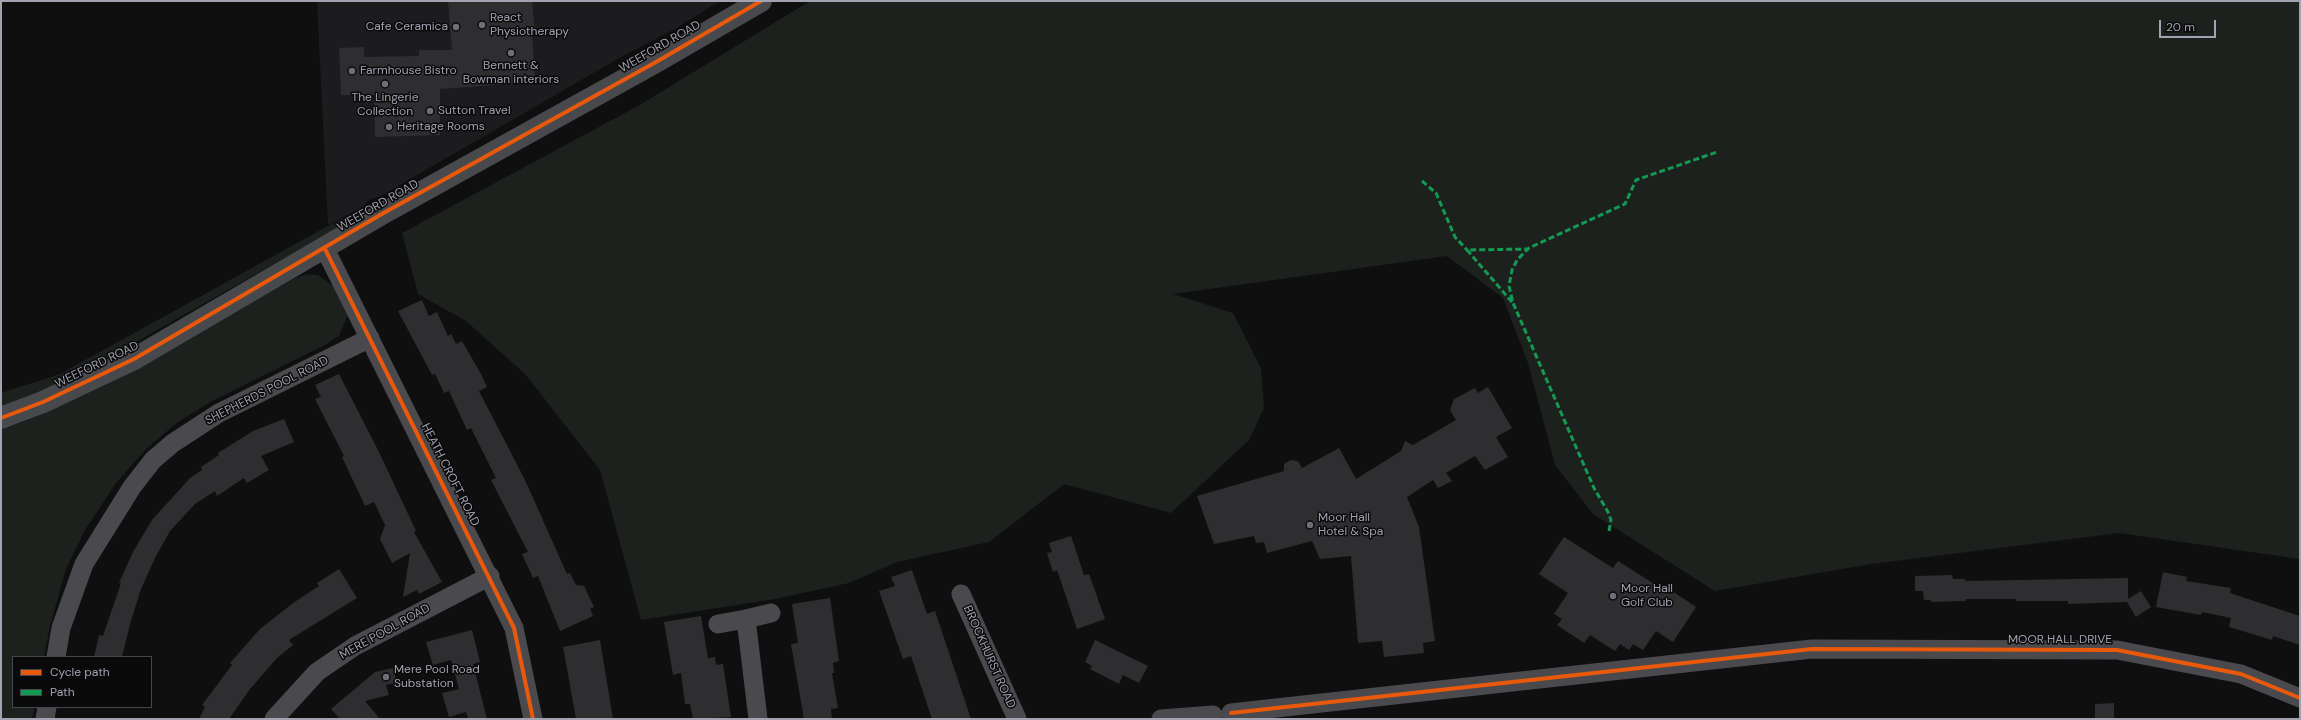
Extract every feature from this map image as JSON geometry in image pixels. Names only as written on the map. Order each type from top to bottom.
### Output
[{"type":"street","name":"WEEFORD ROAD","points":[[1,418],[43,402],[134,359],[325,249],[380,215],[656,62],[760,1]]},
{"type":"street","name":"HEATH CROFT ROAD","points":[[325,249],[490,576],[514,628],[533,719]]},
{"type":"street","name":"SHEPHERDS POOL ROAD","points":[[56,656],[60,628],[84,564],[132,487],[153,460],[173,443],[219,413],[370,338]]},
{"type":"street","name":"MERE POOL ROAD","points":[[274,719],[317,672],[355,646],[490,576]]},
{"type":"street","name":"BROCKHURST ROAD","points":[[961,594],[1018,719]]},
{"type":"street","points":[[718,624],[772,614]]},
{"type":"street","points":[[746,619],[758,719]]},
{"type":"street","name":"MOOR HALL DRIVE","points":[[1232,713],[1812,649],[2116,650],[2241,674],[2300,698]]},
{"type":"street","points":[[45,719],[47,708]]},
{"type":"street","points":[[1161,719],[1213,715]]},
{"type":"shaded area","points":[[317,1],[720,1],[675,29],[621,57],[379,197],[370,199],[364,206],[328,225]]},
{"type":"shaded area","points":[[810,1],[2300,1],[2300,559],[2119,533],[1871,564],[1715,591],[1593,514],[1555,465],[1528,363],[1503,298],[1447,256],[1173,294],[1233,313],[1261,369],[1264,408],[1249,440],[1171,513],[1064,484],[989,542],[897,562],[849,583],[775,599],[641,620],[600,470],[526,375],[466,321],[418,294],[402,233],[638,106]]},
{"type":"shaded area","points":[[364,206],[366,212],[83,372],[24,400],[1,408],[1,393],[60,374]]},
{"type":"shaded area","points":[[308,274],[318,275],[333,286],[336,286],[348,314],[339,336],[325,345],[212,401],[178,422],[147,448],[116,483],[85,530],[66,569],[50,626],[44,656],[12,656],[12,708],[35,708],[32,719],[1,719],[1,429],[21,423],[92,391],[297,277]]},
{"type":"building","points":[[448,1],[532,1],[535,33],[532,33],[535,82],[440,89],[440,135],[375,137],[374,95],[341,95],[339,48],[364,47],[364,57],[419,56],[419,50],[452,50]]},
{"type":"building","points":[[422,300],[429,316],[437,312],[448,336],[451,334],[456,344],[462,341],[481,374],[487,387],[479,391],[525,480],[567,574],[570,573],[576,585],[584,586],[594,607],[590,609],[593,616],[560,631],[538,576],[533,578],[522,554],[528,552],[491,480],[496,478],[471,428],[467,430],[449,391],[444,393],[435,374],[432,375],[398,311]]},
{"type":"building","points":[[339,374],[379,452],[416,531],[414,532],[442,582],[419,594],[417,590],[403,597],[410,553],[392,563],[380,539],[385,525],[374,502],[365,506],[342,457],[344,456],[315,399],[321,397],[315,385]]},
{"type":"building","name":"Moor Hall Hotel & Spa","points":[[1488,387],[1512,428],[1496,437],[1508,457],[1485,470],[1475,456],[1446,473],[1452,481],[1438,488],[1433,480],[1407,497],[1419,527],[1435,641],[1423,643],[1424,653],[1384,657],[1382,641],[1358,643],[1351,556],[1320,559],[1312,541],[1267,553],[1264,542],[1256,543],[1254,536],[1214,544],[1197,496],[1284,471],[1284,464],[1291,460],[1298,461],[1302,468],[1339,448],[1356,479],[1401,451],[1405,441],[1413,445],[1456,420],[1450,410],[1454,399],[1475,388],[1478,393]]},
{"type":"building","points":[[284,419],[294,442],[261,456],[269,470],[247,483],[244,478],[217,496],[215,491],[195,504],[170,531],[155,558],[141,589],[122,656],[94,656],[99,635],[103,636],[121,583],[119,583],[133,552],[152,520],[190,478],[202,470],[201,467],[219,455],[218,453],[253,431]]},
{"type":"building","points":[[1071,536],[1084,575],[1089,574],[1105,619],[1077,629],[1057,570],[1053,572],[1047,553],[1052,552],[1049,543]]},
{"type":"building","name":"Moor Hall Golf Club","points":[[1564,537],[1613,568],[1618,561],[1667,592],[1669,589],[1696,607],[1673,642],[1656,631],[1643,650],[1633,644],[1629,650],[1620,644],[1615,651],[1590,635],[1584,643],[1557,625],[1562,619],[1554,614],[1568,593],[1539,574]]},
{"type":"building","points":[[339,569],[357,598],[289,640],[293,645],[277,658],[250,689],[229,719],[199,719],[205,707],[202,705],[232,665],[230,663],[260,629],[293,603],[319,586],[317,583]]},
{"type":"building","points":[[912,570],[927,614],[935,611],[971,719],[932,719],[911,656],[903,659],[879,591],[895,586],[891,577]]},
{"type":"building","points":[[2163,572],[2187,577],[2186,581],[2231,588],[2230,593],[2300,616],[2300,645],[2273,636],[2272,640],[2229,627],[2231,618],[2202,612],[2201,615],[2156,607]]},
{"type":"building","points":[[1952,575],[1953,579],[1965,579],[1965,581],[2128,578],[2128,599],[2141,591],[2151,607],[2136,617],[2127,602],[2068,604],[2068,601],[1966,599],[1966,601],[1931,602],[1931,600],[1924,600],[1923,591],[1915,591],[1915,576]]},
{"type":"building","points":[[830,598],[839,661],[833,663],[834,673],[832,673],[838,708],[831,709],[832,719],[804,719],[791,644],[798,643],[792,604]]},
{"type":"building","points":[[701,616],[708,658],[715,657],[716,665],[723,664],[731,717],[693,719],[690,704],[685,704],[681,673],[673,675],[664,622]]},
{"type":"building","points":[[472,630],[480,662],[473,664],[487,719],[468,719],[466,712],[449,717],[442,693],[459,689],[451,660],[433,665],[426,642]]},
{"type":"building","points":[[600,640],[613,719],[576,719],[563,647]]},
{"type":"building","points":[[1095,640],[1148,666],[1139,683],[1123,675],[1119,684],[1090,669],[1092,666],[1085,662]]},
{"type":"building","points":[[393,668],[397,683],[386,685],[389,695],[365,701],[380,719],[340,719],[331,709],[375,672]]},
{"type":"building","points":[[2114,703],[2114,719],[2095,719],[2095,704]]},
{"type":"marked path","points":[[1609,531],[1611,520],[1608,512],[1594,488],[1513,303],[1509,286],[1512,270],[1517,260],[1529,248],[1625,204],[1636,180],[1717,152]]},
{"type":"marked path","points":[[1422,181],[1436,193],[1455,237],[1467,250]]},
{"type":"marked path","points":[[1512,302],[1467,250],[1529,249]]},
{"type":"cycle path","points":[[1,418],[43,402],[134,359],[380,215],[656,62],[761,1]]},
{"type":"cycle path","points":[[325,249],[514,628],[533,719]]},
{"type":"cycle path","points":[[1231,713],[1812,649],[2117,650],[2241,674],[2300,698]]},
{"type":"place","name":"React Physiotherapy","points":[[482,25]]},
{"type":"place","name":"Cafe Ceramica","points":[[456,27]]},
{"type":"place","name":"Bennett & Bowman interiors","points":[[511,53]]},
{"type":"place","name":"Farmhouse Bistro","points":[[352,71]]},
{"type":"place","name":"The Lingerie Collection","points":[[385,84]]},
{"type":"place","name":"Sutton Travel","points":[[430,111]]},
{"type":"place","name":"Heritage Rooms","points":[[389,127]]},
{"type":"place","name":"Moor Hall Hotel & Spa","points":[[1310,525]]},
{"type":"place","name":"Moor Hall Golf Club","points":[[1613,596]]},
{"type":"place","name":"Mere Pool Road Substation","points":[[386,677]]}]
